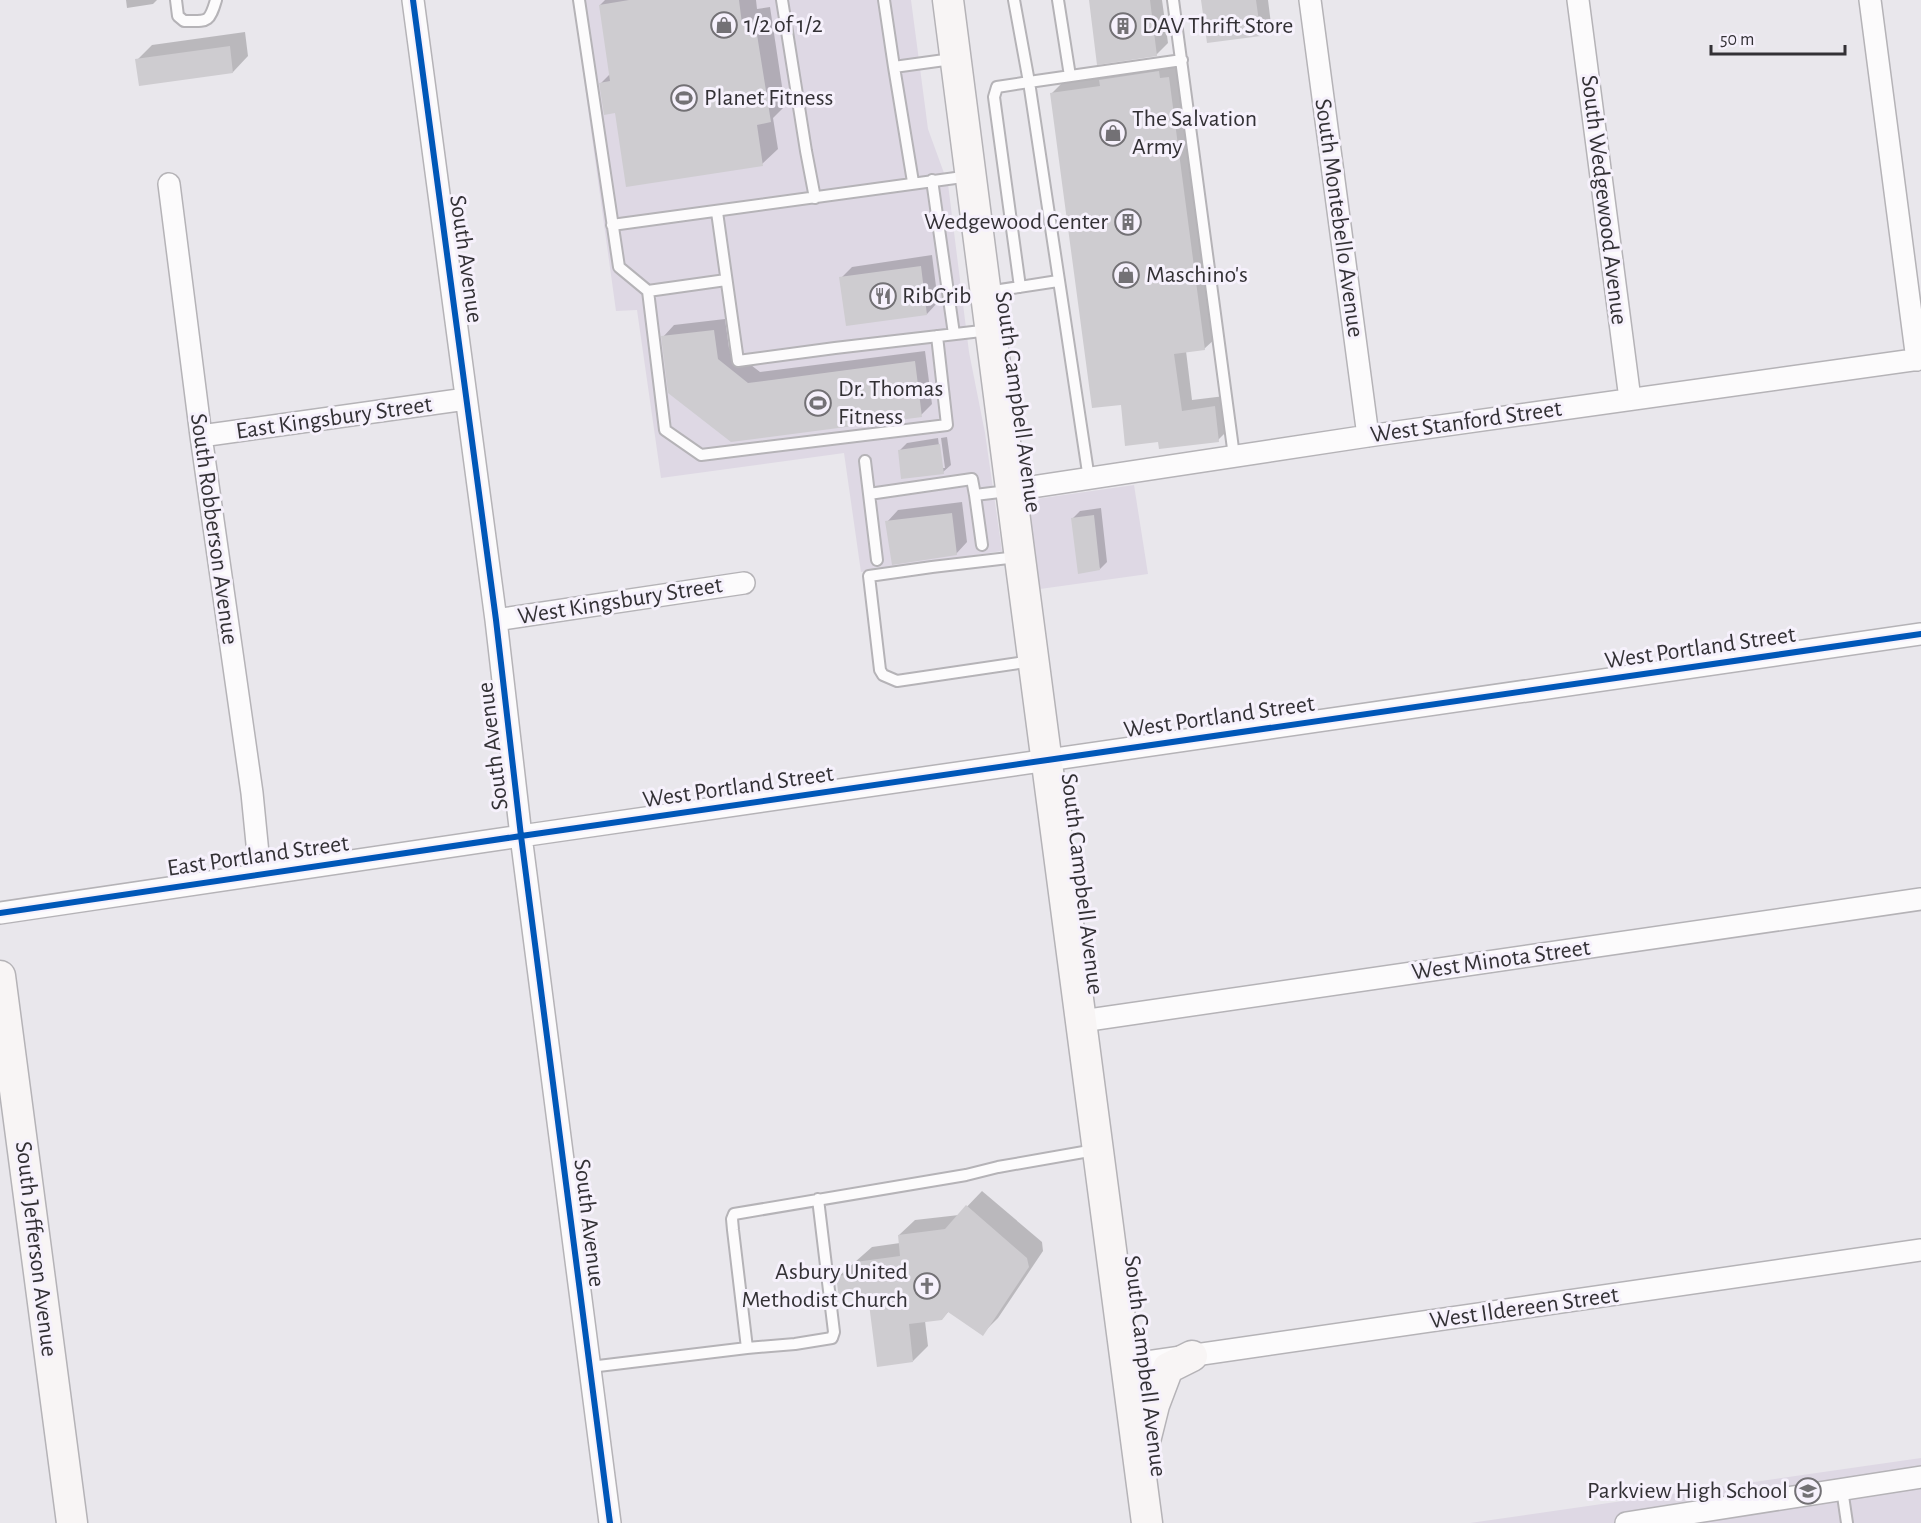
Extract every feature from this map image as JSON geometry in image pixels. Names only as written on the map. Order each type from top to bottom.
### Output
[{"type":"main road","name":"South Campbell Avenue","points":[[948,0],[1147,1523]]},
{"type":"main road","name":"South Jefferson Avenue","points":[[0,976],[72,1523]]},
{"type":"main road","points":[[1139,1464],[1154,1405],[1168,1368],[1192,1356]]},
{"type":"street","name":"South Avenue","points":[[413,0],[496,620],[521,836],[610,1523]]},
{"type":"street","name":"South Montebello Avenue","points":[[1310,0],[1368,436]]},
{"type":"street","name":"South Wedgewood Avenue","points":[[1578,0],[1630,399]]},
{"type":"street","points":[[1870,0],[1919,359]]},
{"type":"street","name":"South Robberson Avenue","points":[[169,184],[201,436],[252,793],[260,874]]},
{"type":"street","name":"West Stanford Street","points":[[1012,490],[1368,436],[1919,359]]},
{"type":"street","name":"East Kingsbury Street","points":[[201,436],[466,399]]},
{"type":"street","name":"West Kingsbury Street","points":[[496,620],[744,583]]},
{"type":"street","name":"West Portland Street","points":[[521,836],[1921,634]]},
{"type":"street","name":"East Portland Street","points":[[0,913],[521,836]]},
{"type":"street","name":"West Minota Street","points":[[1082,1021],[1921,899]]},
{"type":"street","name":"West Ildereen Street","points":[[1126,1365],[1921,1250]]},
{"type":"street","points":[[1626,1523],[1921,1477]]},
{"type":"lane","points":[[176,0],[178,16],[184,21],[205,21],[212,15],[216,0]]},
{"type":"lane","points":[[579,0],[619,267],[648,291],[665,430],[701,455],[947,425],[937,336]]},
{"type":"lane","points":[[782,0],[815,198]]},
{"type":"lane","points":[[884,0],[913,182]]},
{"type":"lane","points":[[1014,0],[1029,82],[1089,478]]},
{"type":"lane","points":[[1058,0],[1070,76]]},
{"type":"lane","points":[[1173,0],[1234,456]]},
{"type":"lane","points":[[894,67],[956,59]]},
{"type":"lane","points":[[1020,287],[994,98],[997,87],[1182,60]]},
{"type":"lane","points":[[612,225],[970,176]]},
{"type":"lane","points":[[932,180],[954,334]]},
{"type":"lane","points":[[717,212],[738,361],[990,330]]},
{"type":"lane","points":[[648,291],[726,280]]},
{"type":"lane","points":[[985,292],[1058,281]]},
{"type":"lane","points":[[865,461],[877,560]]},
{"type":"lane","points":[[869,494],[972,479],[982,545]]},
{"type":"lane","points":[[975,495],[1012,490]]},
{"type":"lane","points":[[1020,557],[869,576],[880,670],[883,675],[897,681],[1034,660]]},
{"type":"lane","points":[[747,1348],[732,1219],[734,1214],[1098,1150]]},
{"type":"lane","points":[[590,1367],[832,1338],[834,1332],[818,1199]]},
{"type":"lane","points":[[1842,1489],[1847,1523]]},
{"type":"shaded area","points":[[573,0],[911,0],[928,129],[948,184],[969,352],[985,433],[1002,551],[861,572],[844,453],[661,478],[637,310],[616,311]]},
{"type":"shaded area","points":[[1134,485],[1148,574],[1040,589],[1029,512],[1030,503],[1036,499]]},
{"type":"shaded area","name":"Parkview High School","points":[[1921,1458],[1921,1523],[1470,1523]]},
{"type":"building","name":"Planet Fitness","points":[[629,0],[739,0],[742,24],[755,22],[771,122],[757,125],[763,166],[626,187],[615,113],[604,115],[599,83],[610,81],[599,5]]},
{"type":"building","name":"DAV Thrift Store","points":[[1089,0],[1150,0],[1157,56],[1097,65]]},
{"type":"building","points":[[1201,0],[1256,0],[1261,36],[1207,43]]},
{"type":"building","points":[[230,46],[233,73],[139,86],[135,59]]},
{"type":"building","name":"Wedgewood Center","points":[[1159,71],[1160,78],[1169,77],[1205,350],[1174,354],[1182,411],[1215,406],[1219,442],[1159,449],[1158,442],[1125,446],[1121,405],[1092,408],[1050,93],[1100,86],[1099,80]]},
{"type":"building","name":"RibCrib","points":[[921,266],[927,315],[846,326],[839,277]]},
{"type":"building","points":[[714,330],[718,359],[748,383],[915,361],[922,417],[731,442],[668,393],[661,336]]},
{"type":"building","points":[[940,444],[944,474],[901,479],[898,450]]},
{"type":"building","points":[[952,513],[957,555],[892,565],[885,521]]},
{"type":"building","points":[[1094,515],[1100,570],[1078,574],[1071,518]]},
{"type":"building","name":"Asbury United Methodist Church","points":[[966,1205],[1027,1258],[1029,1267],[983,1336],[948,1312],[942,1320],[909,1324],[913,1362],[877,1367],[869,1304],[861,1305],[860,1296],[839,1298],[836,1276],[856,1274],[855,1262],[900,1256],[898,1235],[945,1229]]},
{"type":"cycle path","points":[[413,0],[496,620],[521,836],[610,1523]]},
{"type":"cycle path","points":[[0,913],[1921,634]]},
{"type":"place","name":"1/2 of 1/2","points":[[724,25]]},
{"type":"place","name":"DAV Thrift Store","points":[[1123,26]]},
{"type":"place","name":"Planet Fitness","points":[[684,98]]},
{"type":"place","name":"The Salvation Army","points":[[1113,133]]},
{"type":"place","name":"Wedgewood Center","points":[[1128,222]]},
{"type":"place","name":"Maschino's","points":[[1126,275]]},
{"type":"place","name":"RibCrib","points":[[883,296]]},
{"type":"place","name":"Dr. Thomas Fitness","points":[[818,403]]},
{"type":"place","name":"Asbury United Methodist Church","points":[[927,1286]]},
{"type":"place","name":"Parkview High School","points":[[1808,1491]]}]
